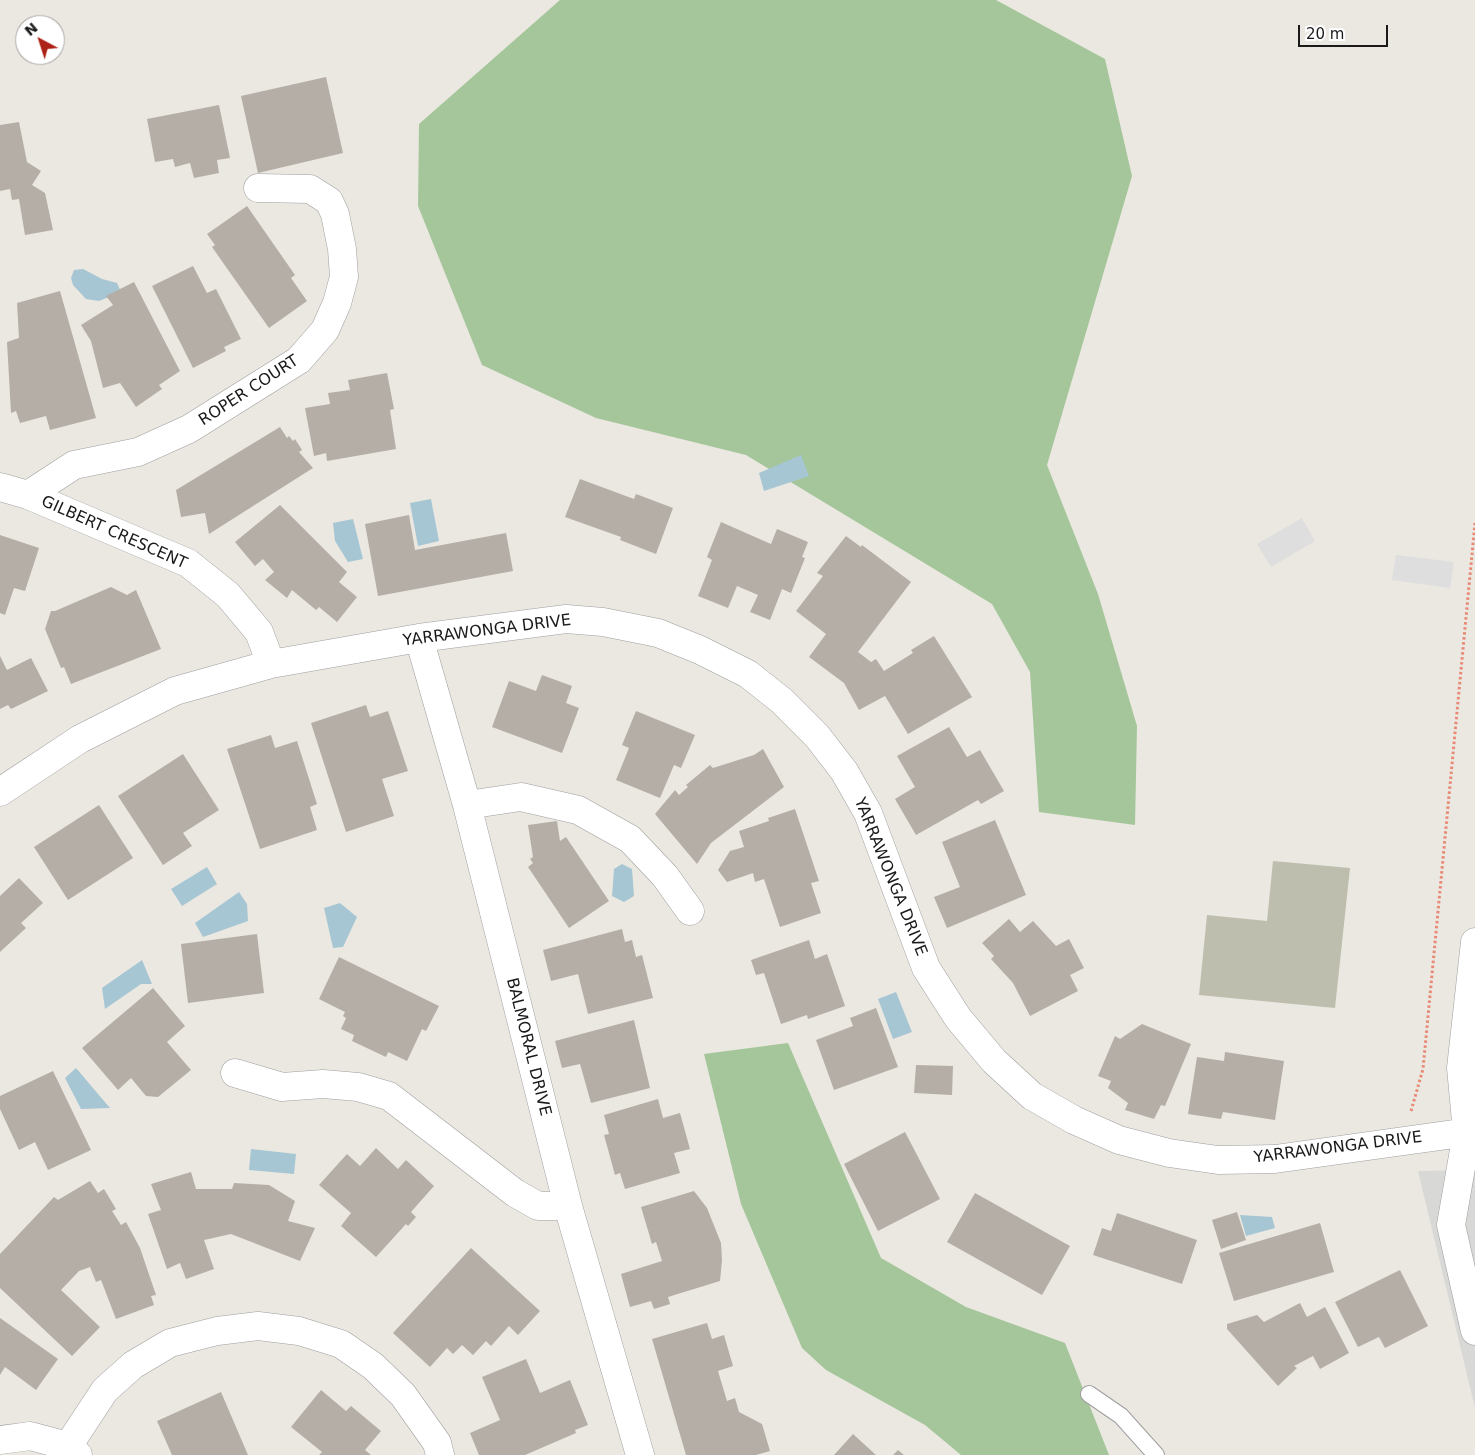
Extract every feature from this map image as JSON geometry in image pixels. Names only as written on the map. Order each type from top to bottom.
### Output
[{"type":"street","name":"ROPER COURT","points":[[28,495],[74,465],[138,452],[189,429],[299,360],[325,330],[337,303],[344,277],[342,249],[332,207],[329,201],[310,189],[258,188]]},
{"type":"street","name":"GILBERT CRESCENT","points":[[0,487],[28,495],[188,564],[228,595],[259,632],[271,664]]},
{"type":"street","name":"YARRAWONGA DRIVE","points":[[0,792],[80,739],[175,692],[271,664],[419,638],[566,619],[603,622],[658,633],[700,650],[748,674],[782,701],[817,736],[844,771],[868,813],[926,968],[958,1018],[994,1061],[1032,1096],[1074,1120],[1120,1140],[1169,1153],[1218,1160],[1275,1159],[1416,1138],[1472,1139]]},
{"type":"street","name":"BALMORAL DRIVE","points":[[419,638],[467,805],[568,1206],[640,1455]]},
{"type":"street","points":[[467,805],[521,796],[578,810],[630,839],[665,876],[690,911]]},
{"type":"street","points":[[1475,942],[1461,1068],[1472,1139],[1451,1225],[1475,1331]]},
{"type":"street","points":[[235,1073],[282,1086],[323,1084],[358,1087],[389,1096],[515,1193],[538,1206],[568,1206]]},
{"type":"street","points":[[0,1440],[30,1436],[73,1450],[105,1390],[133,1365],[170,1343],[217,1331],[258,1326],[299,1331],[341,1344],[365,1361],[403,1395],[437,1444],[440,1455]]},
{"type":"lane","points":[[1089,1394],[1121,1416],[1156,1455]]},
{"type":"path","points":[[1416,1138],[1410,1114],[1423,1069],[1475,524]]},
{"type":"shaded area","points":[[1302,518],[1315,541],[1271,567],[1257,544]]},
{"type":"shaded area","points":[[1396,555],[1454,562],[1450,588],[1392,580]]},
{"type":"shaded area","points":[[1273,861],[1350,868],[1335,1008],[1199,995],[1207,915],[1267,921]]},
{"type":"shaded area","points":[[1475,1170],[1475,1408],[1418,1171]]},
{"type":"green space","points":[[560,0],[996,0],[1105,59],[1132,176],[1047,465],[1098,594],[1137,726],[1135,825],[1039,812],[1030,672],[992,604],[746,455],[596,418],[482,365],[418,206],[419,124]]},
{"type":"green space","points":[[788,1043],[881,1258],[966,1307],[1065,1343],[1109,1455],[961,1455],[925,1425],[826,1370],[802,1348],[741,1204],[704,1054]]},
{"type":"water","points":[[83,269],[102,279],[117,283],[121,292],[99,301],[86,299],[73,285],[71,278],[74,270]]},
{"type":"water","points":[[801,455],[809,476],[764,491],[759,473]]},
{"type":"water","points":[[431,499],[439,541],[418,546],[410,503]]},
{"type":"water","points":[[353,519],[363,559],[348,562],[335,541],[333,523]]},
{"type":"water","points":[[622,864],[632,869],[634,896],[624,902],[612,896],[614,869]]},
{"type":"water","points":[[207,867],[217,884],[182,906],[171,889]]},
{"type":"water","points":[[239,892],[247,904],[248,921],[203,937],[195,923]]},
{"type":"water","points":[[340,903],[357,917],[343,947],[333,948],[324,908]]},
{"type":"water","points":[[142,960],[152,984],[141,984],[105,1009],[102,988]]},
{"type":"water","points":[[896,992],[912,1032],[893,1039],[878,999]]},
{"type":"water","points":[[76,1068],[110,1108],[81,1109],[65,1078]]},
{"type":"water","points":[[251,1149],[296,1154],[294,1174],[249,1170]]},
{"type":"water","points":[[1240,1215],[1272,1217],[1275,1228],[1246,1236]]},
{"type":"building","points":[[326,77],[343,153],[258,173],[241,96]]},
{"type":"building","points":[[219,105],[230,158],[217,160],[219,173],[194,178],[190,163],[175,167],[173,159],[155,162],[147,119]]},
{"type":"building","points":[[19,122],[27,162],[41,171],[32,185],[45,193],[53,230],[25,235],[19,199],[12,200],[10,189],[0,191],[0,125]]},
{"type":"building","points":[[247,206],[295,275],[291,278],[307,301],[269,328],[212,247],[215,245],[207,234]]},
{"type":"building","points":[[193,266],[207,293],[216,289],[241,339],[224,347],[226,351],[193,368],[152,286]]},
{"type":"building","points":[[134,282],[180,371],[159,385],[162,389],[136,407],[120,383],[103,388],[91,341],[81,325],[113,305],[106,296]]},
{"type":"building","points":[[60,291],[96,418],[50,430],[46,416],[20,423],[16,411],[11,413],[7,342],[19,338],[17,303]]},
{"type":"building","points":[[387,373],[394,409],[390,410],[396,449],[327,461],[326,453],[314,456],[305,408],[330,404],[328,393],[350,390],[348,380]]},
{"type":"building","points":[[280,427],[287,438],[289,436],[293,441],[295,439],[302,450],[299,452],[313,468],[209,534],[205,513],[181,517],[176,490]]},
{"type":"building","points":[[580,479],[634,499],[636,494],[673,508],[656,554],[620,540],[621,537],[565,517]]},
{"type":"building","points":[[280,505],[347,572],[339,582],[357,597],[337,622],[319,607],[316,610],[292,590],[287,598],[265,580],[274,572],[263,559],[255,566],[235,542]]},
{"type":"building","points":[[409,515],[415,550],[506,533],[513,571],[378,596],[365,524]]},
{"type":"building","points":[[721,522],[771,544],[777,529],[808,542],[802,557],[805,558],[791,593],[782,589],[770,620],[750,612],[758,595],[737,586],[728,608],[698,596],[712,560],[707,557]]},
{"type":"building","points":[[0,535],[39,548],[25,591],[14,588],[5,615],[0,613]]},
{"type":"building","points":[[846,536],[861,547],[862,545],[911,582],[858,652],[871,662],[876,659],[884,671],[913,653],[911,650],[934,636],[972,697],[908,734],[885,696],[859,710],[844,683],[809,657],[826,634],[796,611],[823,576],[817,573]]},
{"type":"building","points":[[111,587],[127,595],[136,590],[161,649],[71,684],[64,667],[61,668],[45,629],[51,611]]},
{"type":"building","points":[[0,656],[7,670],[31,658],[48,691],[11,709],[8,705],[0,709]]},
{"type":"building","points":[[542,675],[572,686],[566,703],[579,708],[562,753],[492,727],[509,681],[536,691]]},
{"type":"building","points":[[366,705],[370,717],[388,711],[408,771],[382,779],[394,816],[346,832],[311,723]]},
{"type":"building","points":[[636,711],[695,735],[681,768],[674,765],[660,798],[616,780],[629,748],[622,745]]},
{"type":"building","points":[[949,727],[967,757],[980,750],[1004,791],[981,804],[978,800],[916,835],[895,799],[915,787],[897,756]]},
{"type":"building","points":[[271,735],[275,748],[297,741],[317,804],[310,807],[317,830],[260,849],[227,749]]},
{"type":"building","points":[[763,749],[784,787],[711,843],[697,864],[655,814],[675,790],[679,795],[688,787],[686,785],[710,765],[713,768],[754,755]]},
{"type":"building","points":[[183,754],[219,810],[183,833],[192,846],[163,865],[118,796]]},
{"type":"building","points":[[99,805],[133,858],[68,900],[34,847]]},
{"type":"building","points":[[795,809],[819,881],[811,883],[821,913],[780,927],[764,879],[755,882],[753,873],[727,882],[718,870],[730,851],[744,847],[739,831],[769,821],[768,818]]},
{"type":"building","points":[[995,820],[1026,895],[947,928],[934,897],[960,887],[942,842]]},
{"type":"building","points":[[557,821],[560,841],[566,837],[609,901],[569,928],[528,867],[533,863],[530,859],[533,857],[528,825]]},
{"type":"building","points":[[19,878],[43,903],[21,923],[26,928],[0,952],[0,896]]},
{"type":"building","points":[[1009,919],[1020,932],[1033,921],[1056,946],[1069,939],[1084,968],[1070,975],[1078,991],[1030,1016],[1013,983],[991,959],[994,956],[982,943]]},
{"type":"building","points":[[622,929],[625,942],[632,940],[636,957],[642,955],[653,998],[588,1014],[578,974],[551,981],[543,950]]},
{"type":"building","points":[[257,934],[264,993],[188,1003],[181,944]]},
{"type":"building","points":[[809,940],[815,959],[827,954],[845,1006],[808,1019],[807,1015],[781,1024],[764,973],[756,975],[751,960]]},
{"type":"building","points":[[339,957],[439,1006],[426,1031],[422,1029],[407,1061],[388,1052],[386,1057],[352,1041],[354,1035],[341,1029],[346,1018],[343,1016],[345,1012],[319,999]]},
{"type":"building","points":[[153,988],[185,1026],[167,1042],[191,1070],[158,1097],[146,1096],[131,1078],[118,1090],[82,1048]]},
{"type":"building","points":[[876,1008],[898,1067],[834,1090],[816,1040],[853,1026],[850,1018]]},
{"type":"building","points":[[634,1020],[650,1088],[591,1103],[580,1064],[562,1068],[555,1041]]},
{"type":"building","points":[[1142,1024],[1191,1044],[1165,1106],[1161,1105],[1154,1119],[1125,1110],[1128,1103],[1108,1088],[1111,1081],[1098,1076],[1115,1036],[1120,1039]]},
{"type":"building","points":[[1225,1052],[1284,1061],[1275,1120],[1223,1112],[1221,1119],[1188,1114],[1197,1057],[1224,1061]]},
{"type":"building","points":[[916,1065],[953,1066],[952,1095],[914,1093]]},
{"type":"building","points":[[53,1071],[91,1150],[48,1170],[35,1142],[19,1150],[0,1109],[0,1096]]},
{"type":"building","points":[[658,1099],[663,1118],[680,1113],[690,1149],[674,1153],[680,1173],[625,1189],[620,1173],[615,1175],[604,1135],[609,1134],[604,1115]]},
{"type":"building","points":[[905,1132],[940,1199],[878,1231],[844,1164]]},
{"type":"building","points":[[376,1148],[398,1169],[406,1160],[434,1186],[411,1212],[416,1217],[408,1226],[406,1224],[376,1257],[341,1226],[351,1213],[319,1185],[347,1154],[360,1166]]},
{"type":"building","points":[[191,1172],[196,1189],[232,1189],[234,1183],[269,1185],[295,1201],[288,1221],[315,1228],[300,1261],[231,1234],[204,1240],[214,1269],[186,1279],[180,1263],[167,1269],[148,1214],[161,1210],[151,1184]]},
{"type":"building","points":[[90,1181],[98,1193],[104,1189],[116,1209],[112,1211],[121,1225],[126,1222],[140,1248],[156,1295],[151,1296],[154,1305],[116,1319],[101,1280],[96,1282],[90,1267],[79,1271],[61,1290],[100,1327],[72,1356],[0,1288],[0,1254],[54,1197],[58,1200]]},
{"type":"building","points":[[694,1191],[707,1208],[721,1243],[720,1281],[668,1297],[670,1304],[654,1309],[651,1301],[630,1307],[621,1274],[662,1261],[656,1242],[652,1244],[641,1207]]},
{"type":"building","points":[[975,1193],[1070,1246],[1042,1295],[947,1242]]},
{"type":"building","points":[[1237,1212],[1246,1240],[1221,1249],[1212,1220]]},
{"type":"building","points":[[1117,1213],[1197,1240],[1182,1284],[1093,1255],[1102,1228],[1111,1231]]},
{"type":"building","points":[[1320,1223],[1334,1272],[1234,1301],[1219,1253]]},
{"type":"building","points":[[471,1248],[540,1311],[518,1335],[509,1326],[491,1346],[486,1341],[473,1355],[462,1345],[453,1354],[447,1348],[430,1367],[393,1333]]},
{"type":"building","points":[[1400,1270],[1428,1326],[1385,1348],[1379,1337],[1358,1347],[1335,1302]]},
{"type":"building","points":[[1300,1303],[1307,1317],[1325,1307],[1349,1353],[1320,1369],[1313,1356],[1294,1366],[1297,1368],[1278,1386],[1227,1329],[1227,1324],[1257,1315],[1264,1322]]},
{"type":"building","points":[[0,1318],[58,1359],[36,1390],[5,1367],[0,1375]]},
{"type":"building","points":[[707,1323],[712,1339],[724,1335],[733,1366],[718,1371],[727,1401],[735,1398],[739,1412],[762,1424],[770,1451],[756,1455],[686,1455],[652,1339]]},
{"type":"building","points":[[526,1359],[540,1393],[570,1380],[588,1425],[575,1430],[576,1433],[525,1455],[479,1455],[470,1433],[500,1420],[482,1377]]},
{"type":"building","points":[[321,1390],[346,1411],[351,1406],[381,1431],[365,1450],[371,1455],[319,1455],[322,1452],[291,1427]]},
{"type":"building","points":[[221,1392],[248,1455],[172,1455],[157,1421]]},
{"type":"building","points":[[853,1434],[876,1455],[834,1455]]},
{"type":"building","points":[[898,1450],[904,1455],[893,1455]]}]
